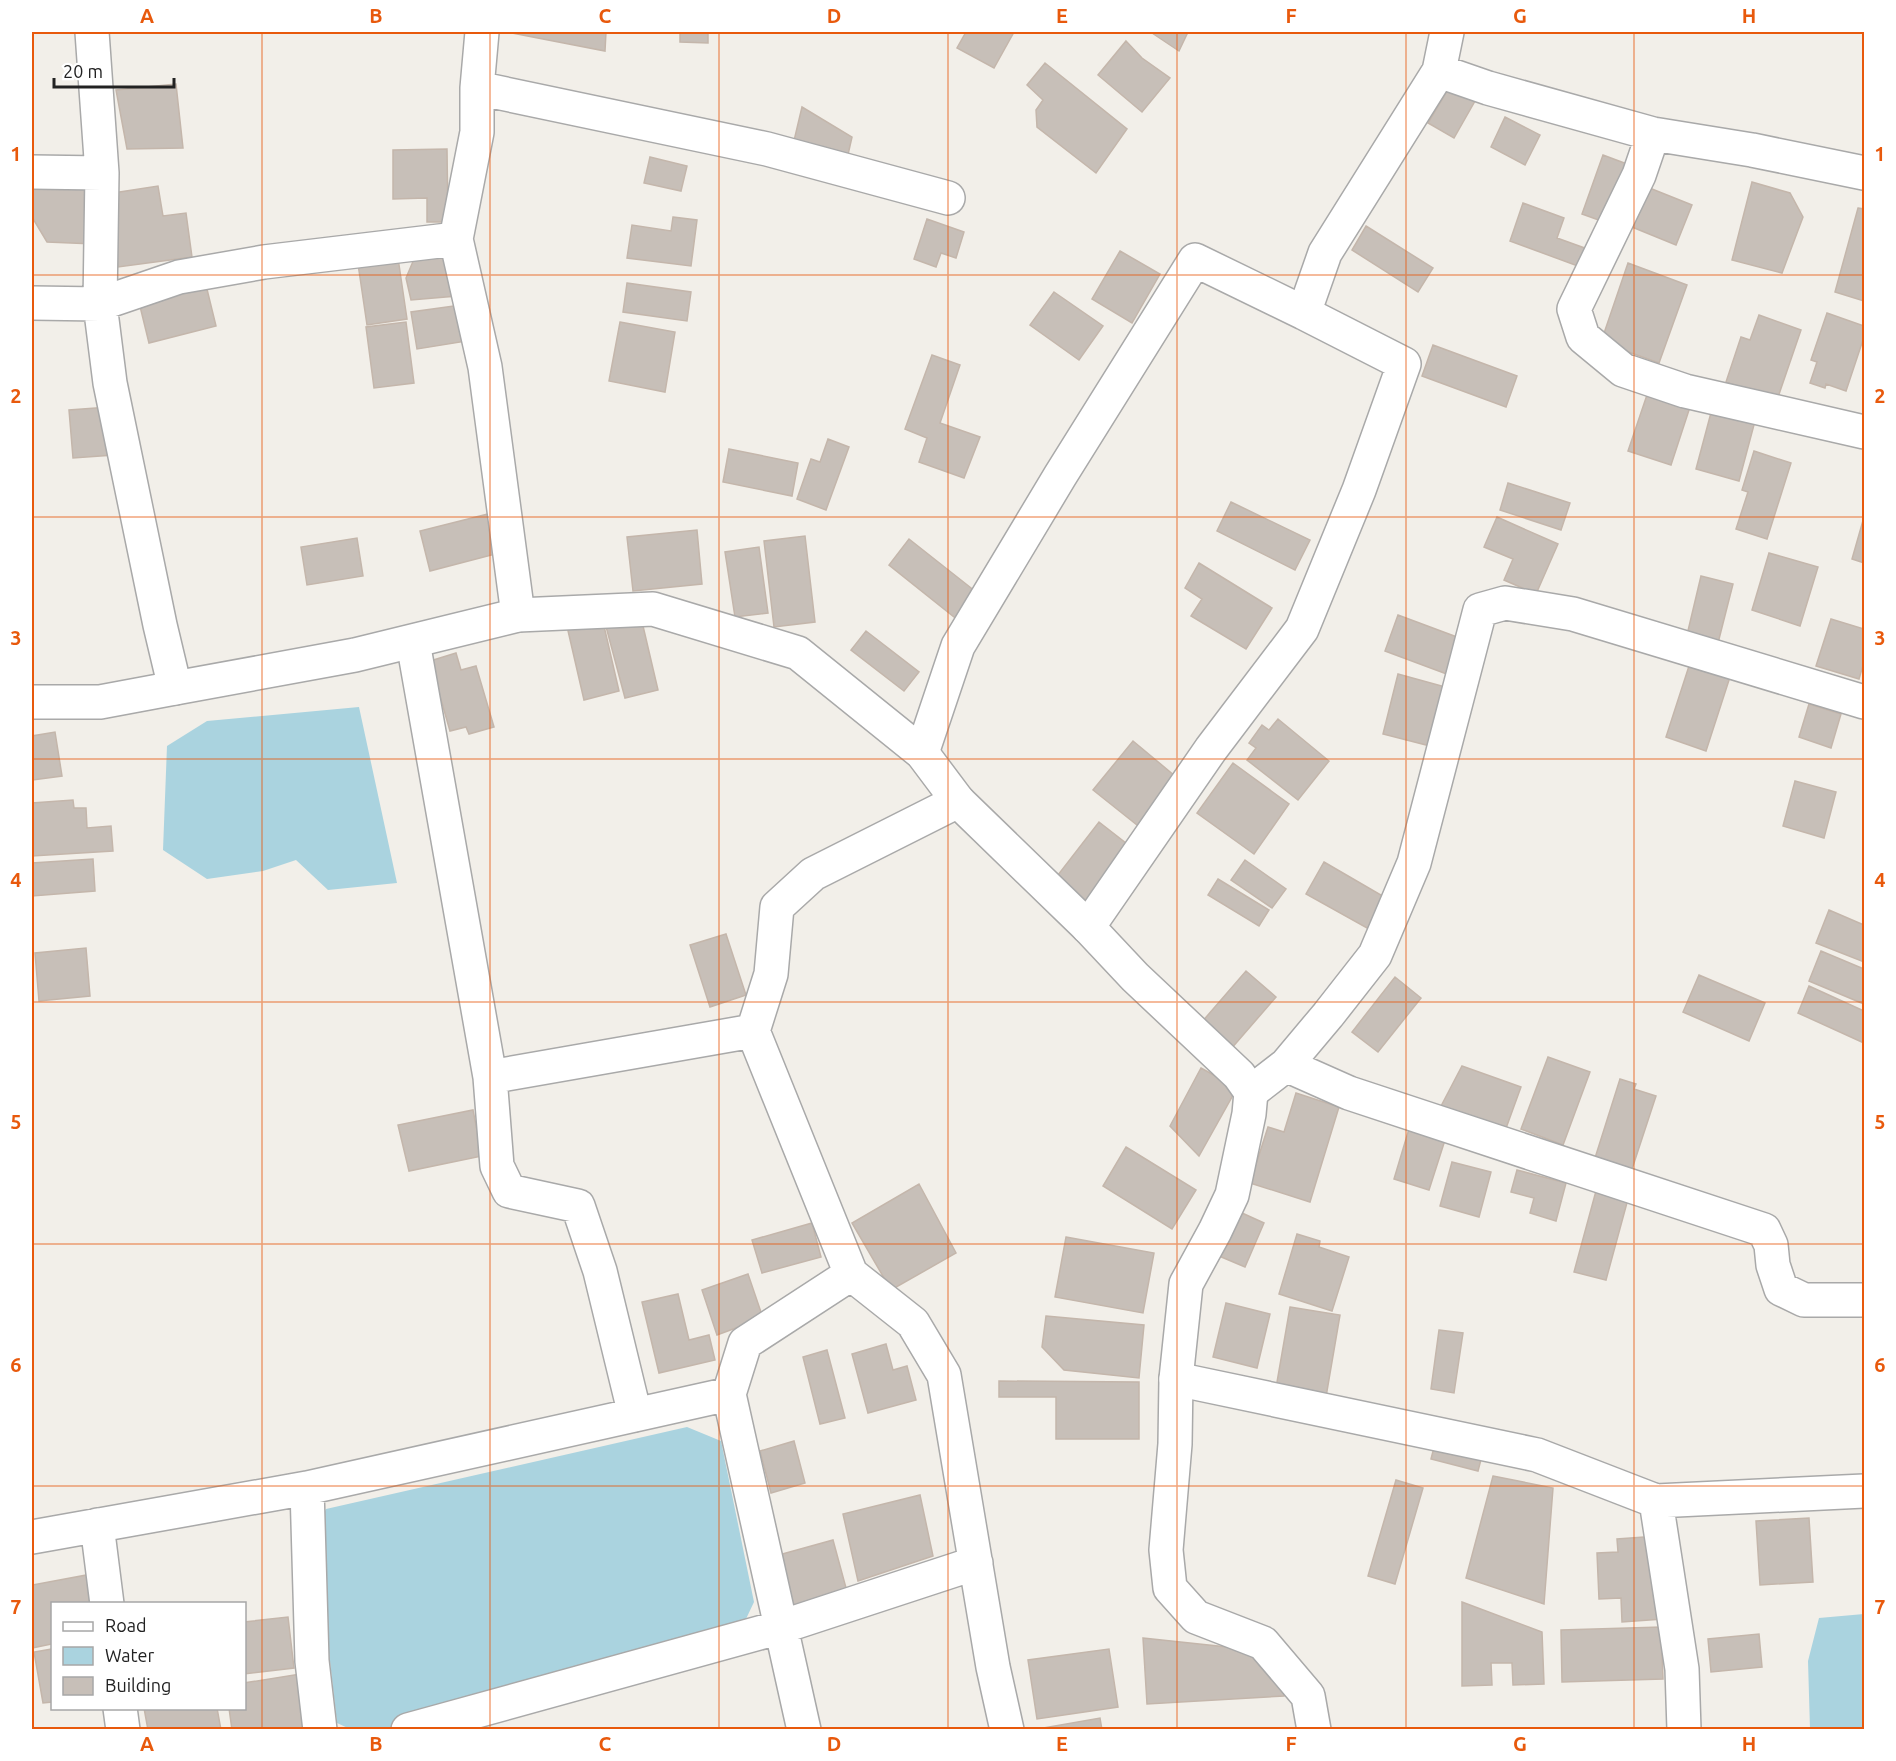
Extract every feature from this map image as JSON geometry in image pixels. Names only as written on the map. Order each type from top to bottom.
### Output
[{"type":"street","points":[[92,32],[102,173],[100,304],[110,383],[175,688]]},
{"type":"street","points":[[482,32],[477,88],[477,132],[456,239],[485,367],[518,615]]},
{"type":"street","points":[[1304,312],[1325,253],[1439,71],[1447,32]]},
{"type":"street","points":[[1439,71],[1488,88],[1653,134],[1752,150],[1864,173]]},
{"type":"street","points":[[477,88],[767,149],[948,198]]},
{"type":"street","points":[[1653,134],[1639,175],[1574,309],[1583,337],[1623,370],[1685,391],[1864,432]]},
{"type":"street","points":[[32,172],[102,173]]},
{"type":"street","points":[[32,303],[100,304],[179,277],[264,262],[456,239]]},
{"type":"street","points":[[922,753],[958,646],[1059,476],[1194,260],[1304,312],[1404,364],[1359,490],[1302,629],[1211,749],[1088,927]]},
{"type":"street","points":[[1251,1092],[1286,1065],[1375,955],[1414,863],[1480,610],[1505,603],[1573,614],[1864,702]]},
{"type":"street","points":[[32,702],[100,702],[355,655],[518,615],[653,609],[798,653],[922,753],[958,801],[1088,927],[1135,977],[1239,1075],[1251,1092],[1249,1114],[1232,1195],[1186,1284],[1176,1378],[1175,1444],[1166,1550],[1170,1588],[1196,1617],[1263,1643],[1308,1696],[1314,1730]]},
{"type":"street","points":[[413,642],[490,1077],[497,1166],[509,1191],[579,1206],[600,1271],[635,1415]]},
{"type":"street","points":[[958,801],[813,874],[777,907],[771,974],[753,1031],[851,1274],[913,1323],[944,1375],[993,1667],[1007,1730]]},
{"type":"street","points":[[490,1077],[753,1031]]},
{"type":"street","points":[[1286,1065],[1349,1093],[1764,1230],[1771,1245],[1773,1265],[1781,1289],[1804,1300],[1864,1300]]},
{"type":"street","points":[[804,1730],[729,1394],[745,1343],[851,1274]]},
{"type":"street","points":[[1176,1378],[1537,1455],[1656,1501],[1864,1491]]},
{"type":"street","points":[[32,1537],[307,1488],[729,1394]]},
{"type":"street","points":[[307,1488],[312,1661],[320,1730]]},
{"type":"street","points":[[1656,1501],[1682,1669],[1684,1730]]},
{"type":"street","points":[[97,1525],[107,1602]]},
{"type":"street","points":[[408,1730],[508,1716],[976,1563]]},
{"type":"street","points":[[120,1710],[123,1730]]},
{"type":"water","points":[[359,707],[397,883],[328,890],[296,860],[263,871],[207,879],[163,850],[167,746],[207,721]]},
{"type":"water","points":[[687,1427],[721,1441],[754,1602],[737,1638],[412,1729],[350,1729],[337,1723],[315,1530],[326,1509]]},
{"type":"water","points":[[1864,1614],[1864,1729],[1810,1729],[1808,1661],[1819,1618]]},
{"type":"building","points":[[507,32],[606,32],[605,51]]},
{"type":"building","points":[[680,32],[708,32],[708,43],[680,42]]},
{"type":"building","points":[[966,32],[1014,32],[994,68],[957,48]]},
{"type":"building","points":[[1153,32],[1188,32],[1179,51]]},
{"type":"building","points":[[1126,41],[1142,58],[1170,78],[1142,112],[1098,75]]},
{"type":"building","points":[[1045,63],[1127,129],[1096,173],[1037,127],[1036,110],[1043,100],[1027,85]]},
{"type":"building","points":[[176,84],[183,148],[127,149],[116,90]]},
{"type":"building","points":[[1450,86],[1475,101],[1454,138],[1428,123]]},
{"type":"building","points":[[802,107],[852,137],[847,159],[793,145]]},
{"type":"building","points":[[1505,117],[1540,135],[1525,165],[1491,147]]},
{"type":"building","points":[[447,149],[448,222],[427,222],[427,198],[393,199],[393,150]]},
{"type":"building","points":[[1603,155],[1627,164],[1607,223],[1582,214]]},
{"type":"building","points":[[650,157],[687,166],[681,191],[644,183]]},
{"type":"building","points":[[1752,182],[1790,193],[1803,217],[1782,273],[1732,260]]},
{"type":"building","points":[[91,183],[94,244],[47,242],[32,217],[32,186]]},
{"type":"building","points":[[158,186],[163,216],[186,213],[192,257],[118,267],[107,194]]},
{"type":"building","points":[[1647,187],[1692,205],[1676,245],[1632,227]]},
{"type":"building","points":[[1523,203],[1564,218],[1557,238],[1593,251],[1586,269],[1510,241]]},
{"type":"building","points":[[1858,208],[1864,209],[1864,301],[1835,292]]},
{"type":"building","points":[[673,217],[697,220],[691,266],[627,258],[632,225],[671,231]]},
{"type":"building","points":[[927,219],[964,232],[956,258],[941,253],[936,267],[914,259]]},
{"type":"building","points":[[1366,226],[1433,268],[1418,292],[1352,250]]},
{"type":"building","points":[[1120,251],[1160,274],[1132,323],[1092,299]]},
{"type":"building","points":[[417,252],[450,260],[457,296],[411,300],[406,278]]},
{"type":"building","points":[[398,258],[407,319],[367,325],[358,264]]},
{"type":"building","points":[[1628,263],[1687,285],[1659,363],[1601,342]]},
{"type":"building","points":[[204,277],[216,326],[149,343],[137,294]]},
{"type":"building","points":[[627,283],[691,292],[687,321],[623,312]]},
{"type":"building","points":[[1054,292],[1103,326],[1079,360],[1030,325]]},
{"type":"building","points":[[468,304],[473,340],[417,349],[411,312]]},
{"type":"building","points":[[1827,313],[1864,326],[1864,337],[1846,391],[1826,384],[1825,388],[1810,383],[1817,362],[1811,360]]},
{"type":"building","points":[[1759,315],[1801,330],[1777,400],[1726,382],[1741,337],[1750,340]]},
{"type":"building","points":[[406,322],[414,383],[374,388],[366,327]]},
{"type":"building","points":[[620,322],[675,332],[665,392],[609,381]]},
{"type":"building","points":[[1433,345],[1517,376],[1506,407],[1422,376]]},
{"type":"building","points":[[932,355],[960,365],[940,423],[980,437],[964,478],[919,462],[927,438],[905,429]]},
{"type":"building","points":[[1648,392],[1690,407],[1671,465],[1628,451]]},
{"type":"building","points":[[109,407],[114,455],[73,458],[69,410]]},
{"type":"building","points":[[1712,409],[1755,421],[1739,481],[1696,469]]},
{"type":"building","points":[[828,439],[849,447],[826,510],[797,499],[811,459],[820,462]]},
{"type":"building","points":[[729,449],[798,463],[792,496],[723,482]]},
{"type":"building","points":[[1754,451],[1791,463],[1767,539],[1736,529],[1748,492],[1742,490]]},
{"type":"building","points":[[1508,483],[1570,503],[1561,530],[1500,510]]},
{"type":"building","points":[[1231,502],[1310,540],[1295,570],[1217,531]]},
{"type":"building","points":[[492,513],[503,552],[430,571],[420,531]]},
{"type":"building","points":[[1497,517],[1558,544],[1536,594],[1504,580],[1513,559],[1484,547]]},
{"type":"building","points":[[1864,517],[1864,563],[1852,559]]},
{"type":"building","points":[[697,530],[702,584],[633,591],[627,537]]},
{"type":"building","points":[[805,536],[815,622],[774,627],[764,541]]},
{"type":"building","points":[[357,538],[363,576],[307,585],[301,547]]},
{"type":"building","points":[[909,539],[980,595],[959,621],[889,565]]},
{"type":"building","points":[[759,547],[768,613],[735,617],[725,552]]},
{"type":"building","points":[[1769,553],[1818,567],[1800,626],[1752,610]]},
{"type":"building","points":[[1199,563],[1272,608],[1246,649],[1191,616],[1202,599],[1185,588]]},
{"type":"building","points":[[1701,576],[1733,584],[1718,643],[1687,635]]},
{"type":"building","points":[[601,613],[619,691],[584,700],[566,622]]},
{"type":"building","points":[[1398,615],[1465,640],[1452,676],[1385,651]]},
{"type":"building","points":[[604,619],[643,626],[658,690],[625,698]]},
{"type":"building","points":[[1831,619],[1864,629],[1864,662],[1859,679],[1816,666]]},
{"type":"building","points":[[866,631],[919,672],[904,691],[851,650]]},
{"type":"building","points":[[456,653],[461,670],[476,666],[494,727],[469,734],[466,727],[450,731],[430,661]]},
{"type":"building","points":[[1690,663],[1730,677],[1706,751],[1666,737]]},
{"type":"building","points":[[1398,674],[1449,688],[1434,747],[1383,734]]},
{"type":"building","points":[[1809,704],[1841,714],[1831,748],[1799,737]]},
{"type":"building","points":[[1278,719],[1329,761],[1298,800],[1247,760],[1256,748],[1249,743],[1262,725],[1269,730]]},
{"type":"building","points":[[55,732],[62,776],[33,780],[32,736]]},
{"type":"building","points":[[1133,741],[1181,781],[1142,829],[1093,790]]},
{"type":"building","points":[[1233,763],[1289,804],[1254,854],[1197,813]]},
{"type":"building","points":[[1795,781],[1836,792],[1824,838],[1783,826]]},
{"type":"building","points":[[73,800],[74,808],[86,808],[87,828],[111,826],[113,851],[32,856],[32,803]]},
{"type":"building","points":[[1099,822],[1136,851],[1091,909],[1054,880]]},
{"type":"building","points":[[93,859],[95,891],[32,896],[32,863]]},
{"type":"building","points":[[1245,860],[1286,889],[1272,908],[1231,880]]},
{"type":"building","points":[[1324,862],[1393,902],[1376,933],[1306,894]]},
{"type":"building","points":[[1218,879],[1269,910],[1259,926],[1208,895]]},
{"type":"building","points":[[1829,910],[1864,925],[1864,962],[1816,943]]},
{"type":"building","points":[[726,934],[746,995],[710,1007],[690,945]]},
{"type":"building","points":[[86,948],[90,996],[39,1001],[35,953]]},
{"type":"building","points":[[1821,951],[1864,969],[1864,1004],[1809,981]]},
{"type":"building","points":[[1246,971],[1276,997],[1231,1049],[1201,1023]]},
{"type":"building","points":[[1699,975],[1765,1003],[1749,1041],[1683,1012]]},
{"type":"building","points":[[1395,977],[1421,998],[1378,1052],[1352,1032]]},
{"type":"building","points":[[1809,986],[1864,1011],[1864,1043],[1798,1013]]},
{"type":"building","points":[[1548,1057],[1590,1072],[1563,1145],[1521,1129]]},
{"type":"building","points":[[1462,1066],[1521,1087],[1505,1131],[1440,1108]]},
{"type":"building","points":[[1201,1068],[1237,1088],[1199,1156],[1170,1126]]},
{"type":"building","points":[[1620,1079],[1636,1084],[1634,1089],[1656,1096],[1632,1169],[1595,1158]]},
{"type":"building","points":[[1296,1093],[1339,1107],[1310,1202],[1250,1183],[1268,1127],[1284,1132]]},
{"type":"building","points":[[473,1110],[482,1156],[409,1171],[398,1125]]},
{"type":"building","points":[[1409,1129],[1445,1140],[1429,1190],[1394,1179]]},
{"type":"building","points":[[1126,1147],[1196,1190],[1172,1229],[1103,1186]]},
{"type":"building","points":[[1452,1162],[1491,1172],[1479,1217],[1440,1206]]},
{"type":"building","points":[[1517,1170],[1566,1183],[1556,1221],[1530,1213],[1534,1198],[1511,1192]]},
{"type":"building","points":[[919,1184],[956,1253],[891,1290],[852,1223]]},
{"type":"building","points":[[1596,1191],[1628,1199],[1606,1280],[1574,1272]]},
{"type":"building","points":[[1231,1208],[1264,1223],[1245,1267],[1212,1253]]},
{"type":"building","points":[[812,1223],[821,1257],[762,1273],[752,1240]]},
{"type":"building","points":[[1297,1234],[1320,1241],[1319,1247],[1349,1257],[1332,1311],[1279,1294]]},
{"type":"building","points":[[1066,1237],[1154,1253],[1143,1313],[1055,1297]]},
{"type":"building","points":[[748,1274],[763,1318],[717,1335],[702,1290]]},
{"type":"building","points":[[678,1294],[689,1340],[709,1335],[715,1360],[659,1373],[642,1302]]},
{"type":"building","points":[[1226,1303],[1270,1314],[1257,1368],[1213,1357]]},
{"type":"building","points":[[1290,1307],[1340,1315],[1326,1397],[1276,1388]]},
{"type":"building","points":[[1046,1316],[1144,1325],[1139,1378],[1064,1370],[1042,1347]]},
{"type":"building","points":[[1439,1330],[1463,1333],[1454,1393],[1431,1389]]},
{"type":"building","points":[[886,1344],[893,1370],[907,1366],[916,1400],[868,1413],[852,1354]]},
{"type":"building","points":[[827,1350],[845,1418],[820,1424],[803,1357]]},
{"type":"building","points":[[999,1381],[1139,1382],[1139,1439],[1056,1439],[1056,1397],[999,1397]]},
{"type":"building","points":[[1437,1436],[1484,1448],[1478,1471],[1431,1459]]},
{"type":"building","points":[[794,1441],[805,1483],[771,1493],[760,1451]]},
{"type":"building","points":[[1493,1476],[1553,1488],[1544,1604],[1466,1578]]},
{"type":"building","points":[[1396,1480],[1423,1488],[1395,1584],[1368,1576]]},
{"type":"building","points":[[920,1495],[933,1556],[858,1581],[843,1514]]},
{"type":"building","points":[[1809,1518],[1813,1582],[1760,1585],[1756,1521]]},
{"type":"building","points":[[1658,1536],[1663,1619],[1622,1622],[1621,1598],[1599,1599],[1597,1553],[1618,1552],[1617,1539]]},
{"type":"building","points":[[833,1540],[849,1599],[791,1615],[775,1556]]},
{"type":"building","points":[[92,1574],[97,1602],[51,1602],[51,1644],[32,1648],[32,1585]]},
{"type":"building","points":[[1462,1602],[1542,1632],[1544,1684],[1513,1685],[1512,1663],[1491,1663],[1492,1685],[1462,1686]]},
{"type":"building","points":[[288,1617],[294,1668],[246,1674],[246,1622]]},
{"type":"building","points":[[1661,1627],[1663,1679],[1562,1682],[1561,1630]]},
{"type":"building","points":[[1759,1634],[1762,1667],[1711,1672],[1708,1639]]},
{"type":"building","points":[[1143,1638],[1246,1649],[1283,1673],[1284,1696],[1147,1704]]},
{"type":"building","points":[[51,1649],[51,1702],[43,1703],[34,1652]]},
{"type":"building","points":[[1109,1649],[1118,1707],[1037,1719],[1028,1660]]},
{"type":"building","points":[[300,1674],[309,1728],[232,1730],[229,1710],[246,1710],[246,1683]]},
{"type":"building","points":[[144,1710],[217,1710],[221,1730],[148,1730]]},
{"type":"building","points":[[1100,1718],[1102,1730],[1032,1730]]}]
